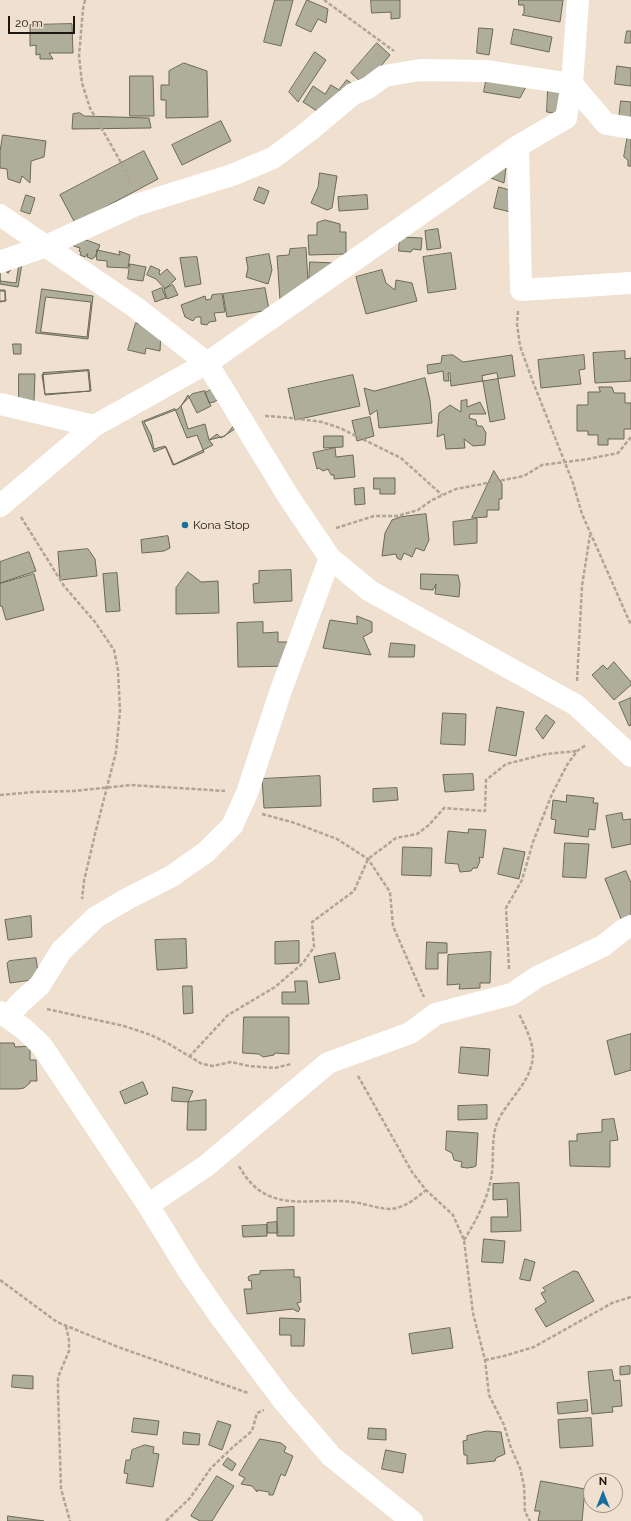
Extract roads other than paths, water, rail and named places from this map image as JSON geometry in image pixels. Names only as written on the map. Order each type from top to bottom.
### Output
[{"type":"street","points":[[5,502],[94,426],[207,362],[518,146],[566,118],[572,84],[578,0]]},
{"type":"street","points":[[0,262],[46,246],[136,205],[232,175],[272,158],[309,131],[353,94],[368,88],[384,76],[420,70],[488,71],[572,84],[606,124],[631,128]]},
{"type":"street","points":[[518,146],[521,290],[631,283]]},
{"type":"street","points":[[0,215],[134,307],[207,362],[290,499],[330,558],[370,591],[576,705],[631,756]]},
{"type":"street","points":[[0,404],[94,426]]},
{"type":"street","points":[[330,558],[281,690],[244,801],[232,826],[206,852],[172,876],[96,917],[61,951],[40,985],[9,1011],[24,1029],[42,1046],[148,1205],[188,1270],[280,1401],[330,1456],[412,1521]]},
{"type":"street","points":[[148,1205],[206,1166],[328,1063],[389,1042],[410,1033],[436,1014],[512,994],[537,977],[603,946],[623,930],[631,926]]},
{"type":"place","name":"Kona Stop","points":[[185,525]]}]
